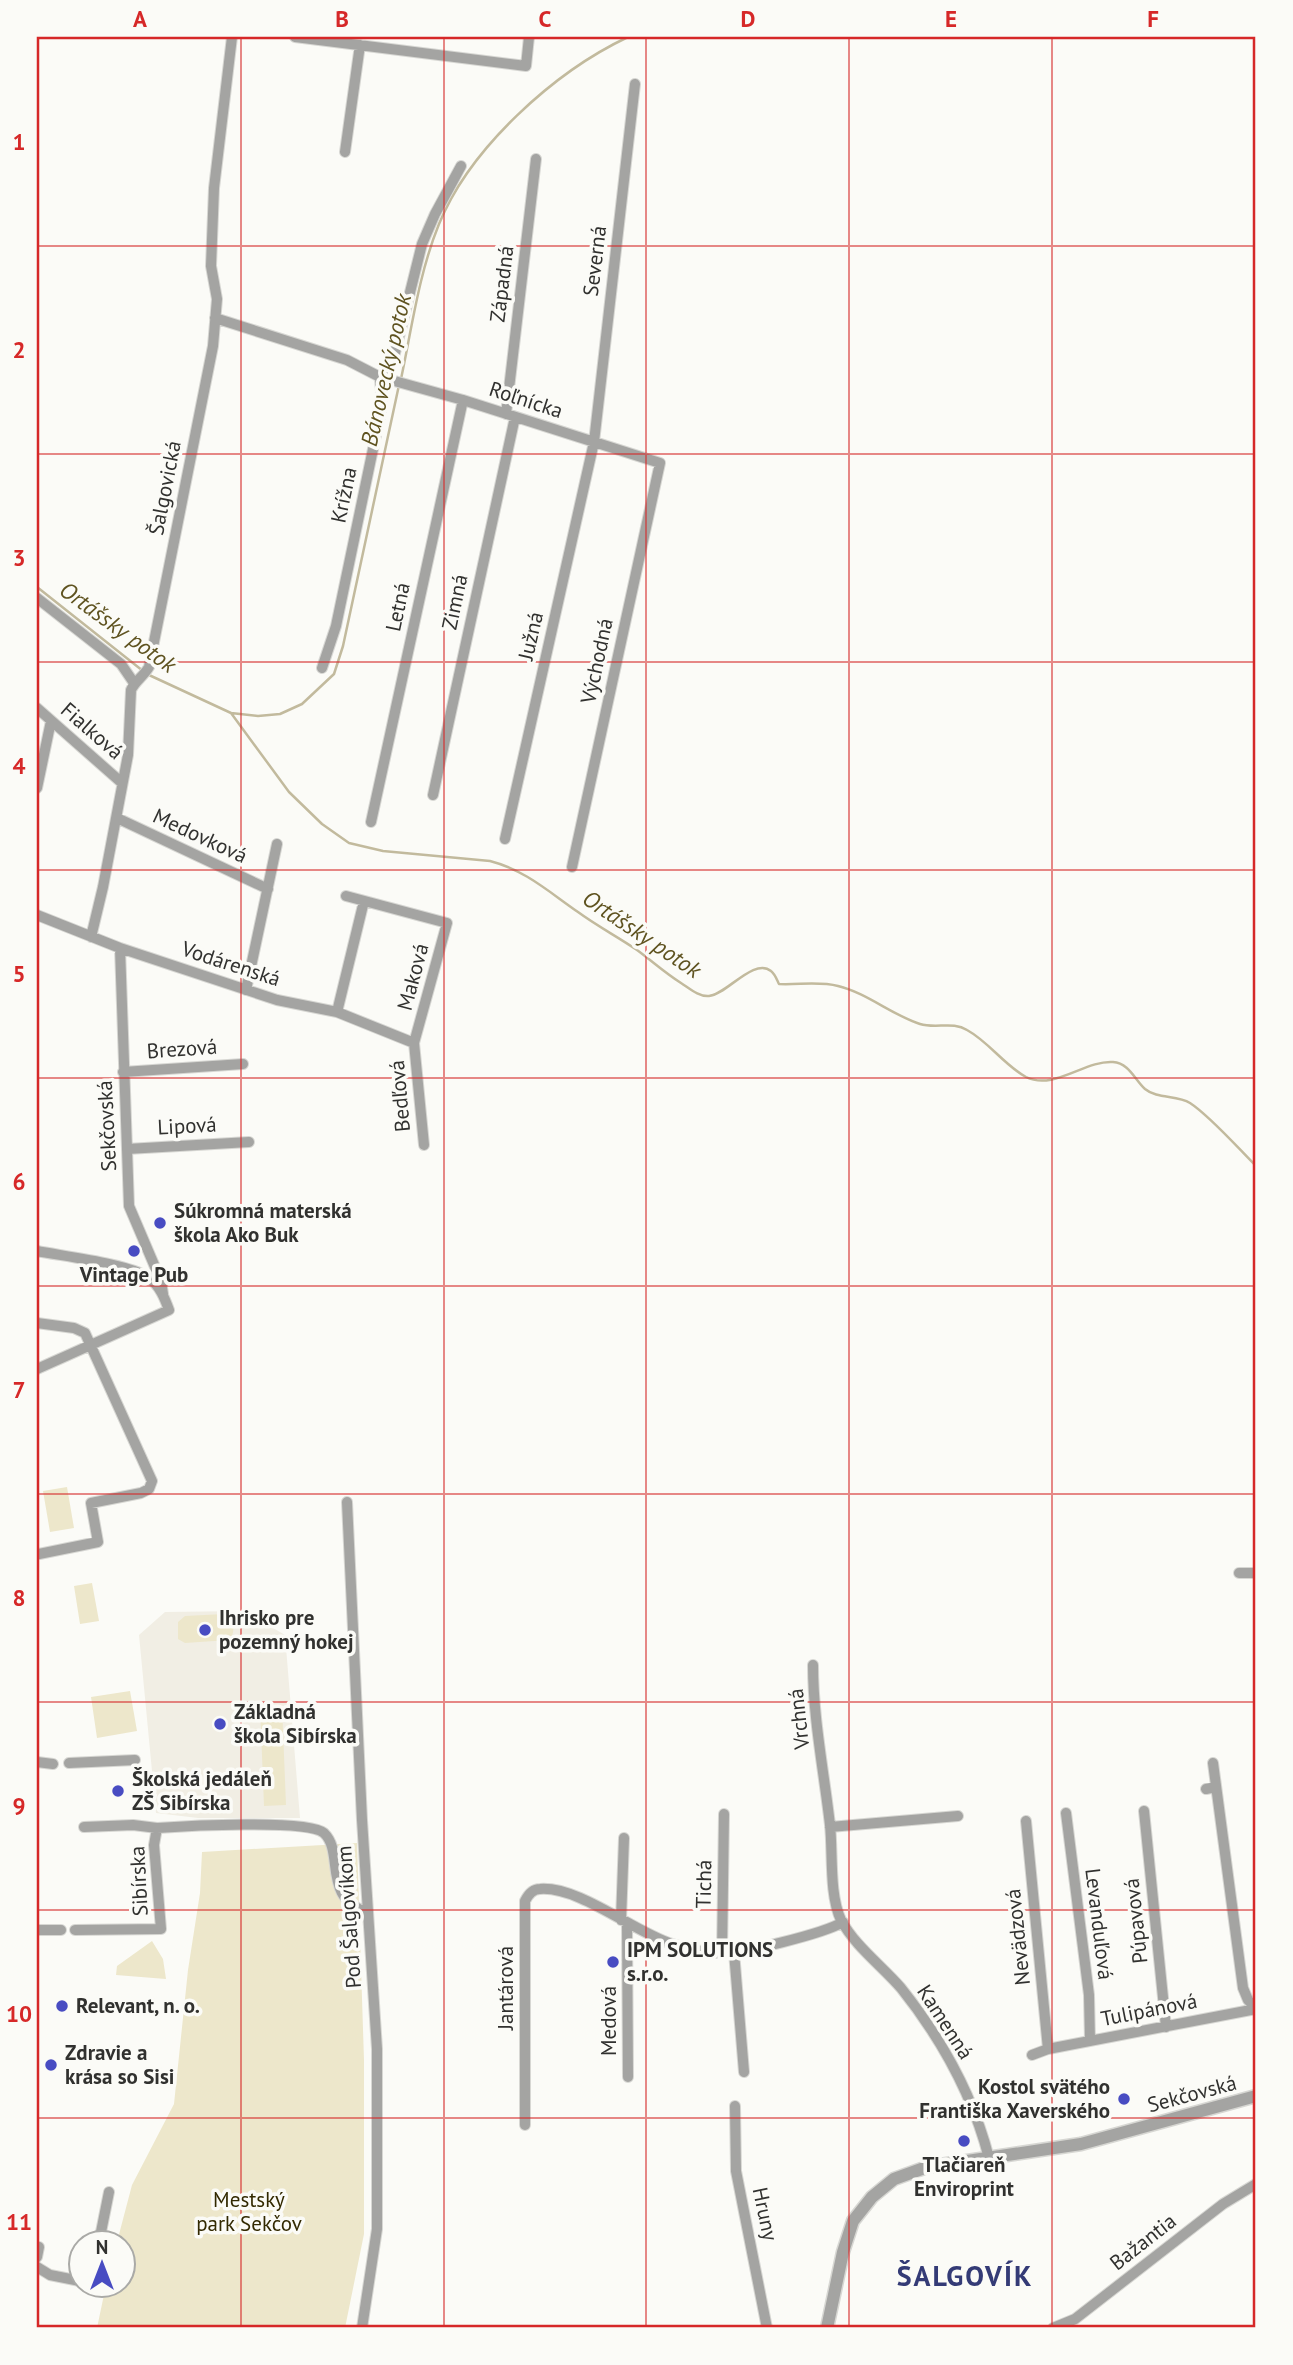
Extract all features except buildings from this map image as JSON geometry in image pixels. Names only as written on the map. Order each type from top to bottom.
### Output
[{"type":"street","name":"Šalgovická","points":[[90,937],[117,818],[130,734],[131,690],[149,667],[213,346],[217,299],[211,266],[214,188],[232,37]]},
{"type":"street","points":[[295,37],[526,66],[529,37]]},
{"type":"street","points":[[345,152],[360,45]]},
{"type":"street","name":"Severná","points":[[594,442],[635,84]]},
{"type":"street","name":"Západná","points":[[510,415],[537,159]]},
{"type":"street","points":[[215,318],[347,360],[385,379],[393,361],[422,244],[461,166]]},
{"type":"street","name":"Roľnícka","points":[[385,379],[463,400],[660,463]]},
{"type":"street","name":"Krížna","points":[[322,668],[336,626],[382,406],[385,379]]},
{"type":"street","name":"Letná","points":[[371,822],[463,400]]},
{"type":"street","name":"Zimná","points":[[433,795],[510,415]]},
{"type":"street","name":"Južná","points":[[505,839],[594,442]]},
{"type":"street","name":"Východná","points":[[572,867],[660,463]]},
{"type":"street","points":[[37,598],[139,681]]},
{"type":"street","name":"Fialková","points":[[37,708],[122,783]]},
{"type":"street","points":[[37,788],[51,721]]},
{"type":"street","name":"Medovková","points":[[117,818],[268,889]]},
{"type":"street","points":[[246,990],[277,844]]},
{"type":"street","name":"Maková","points":[[346,896],[447,923],[414,1043]]},
{"type":"street","points":[[337,1012],[364,901]]},
{"type":"street","name":"Vodárenská","points":[[37,915],[120,948],[246,990],[277,1000],[337,1012],[414,1043]]},
{"type":"street","name":"Sekčovská","points":[[92,1346],[169,1310],[162,1281],[130,1206],[120,948]]},
{"type":"street","name":"Bedľová","points":[[414,1043],[424,1145]]},
{"type":"street","name":"Brezová","points":[[123,1072],[243,1064]]},
{"type":"street","name":"Lipová","points":[[127,1149],[249,1142]]},
{"type":"street","points":[[37,1251],[131,1269],[150,1278],[163,1294]]},
{"type":"street","points":[[37,1323],[74,1328],[85,1333],[152,1481],[149,1489],[91,1503],[98,1542],[39,1554]]},
{"type":"street","points":[[37,1369],[92,1346]]},
{"type":"street","name":"Pod Šalgovíkom","points":[[347,1502],[377,2049],[377,2229],[362,2328]]},
{"type":"street","points":[[1239,1573],[1256,1573]]},
{"type":"street","name":"Vrchná","points":[[813,1665],[815,1706],[824,1769]]},
{"type":"street","points":[[69,1763],[135,1760]]},
{"type":"street","points":[[37,1762],[53,1764]]},
{"type":"street","points":[[1213,1763],[1211,1788],[1243,1988],[1256,2009]]},
{"type":"street","name":"Kamenná","points":[[824,1769],[836,1902],[843,1922],[911,2001],[942,2048],[970,2098],[989,2158]]},
{"type":"street","name":"Púpavová","points":[[1144,1811],[1166,2027]]},
{"type":"street","name":"Levanduľová","points":[[1066,1812],[1089,1995],[1090,2041]]},
{"type":"street","name":"Tichá","points":[[722,1954],[724,1814]]},
{"type":"street","points":[[830,1827],[958,1816]]},
{"type":"street","name":"Nevädzová","points":[[1026,1821],[1048,2049]]},
{"type":"street","name":"Sibírska","points":[[85,1827],[265,1825],[315,1828],[325,1834],[330,1843],[342,1892],[355,1908],[368,1913]]},
{"type":"street","name":"Sibírska","points":[[75,1930],[162,1929],[154,1845],[158,1828]]},
{"type":"street","name":"Medová","points":[[624,1838],[628,2077]]},
{"type":"street","name":"Jantárová","points":[[525,2125],[524,1901],[529,1893],[539,1889],[569,1894],[624,1921]]},
{"type":"street","points":[[624,1921],[672,1944],[722,1954],[822,1931],[843,1922]]},
{"type":"street","points":[[37,1930],[61,1930]]},
{"type":"street","points":[[734,1952],[744,2072]]},
{"type":"street","name":"Tulipánová","points":[[1032,2055],[1048,2049],[1256,2009]]},
{"type":"street","name":"Sekčovská","points":[[827,2328],[850,2229],[857,2214],[894,2179],[915,2169],[1081,2144],[1256,2096]]},
{"type":"street","name":"Hruny","points":[[735,2106],[736,2171],[766,2328]]},
{"type":"street","name":"Bažantia","points":[[1053,2328],[1075,2319],[1223,2204],[1256,2184]]},
{"type":"street","points":[[102,2228],[109,2192]]},
{"type":"street","points":[[37,2247],[37,2257]]},
{"type":"street","points":[[37,2267],[44,2273],[66,2278]]},
{"type":"shaded area","name":"Základná škola Sibírska","points":[[244,1611],[285,1635],[300,1818],[198,1818],[156,1813],[139,1635],[165,1612]]},
{"type":"green space","points":[[67,1487],[74,1528],[50,1532],[43,1491]]},
{"type":"green space","points":[[92,1583],[99,1621],[80,1624],[74,1586]]},
{"type":"green space","name":"Ihrisko pre pozemný hokej","points":[[224,1614],[231,1618],[233,1624],[229,1640],[185,1643],[178,1639],[178,1622],[185,1616]]},
{"type":"green space","points":[[130,1691],[137,1731],[97,1738],[91,1697]]},
{"type":"green space","points":[[282,1705],[286,1805],[264,1806],[260,1706]]},
{"type":"green space","name":"Mestský park Sekčov","points":[[357,1843],[364,2060],[364,2234],[345,2328],[97,2328],[103,2298],[136,2298],[136,2228],[121,2228],[132,2185],[174,2104],[188,1970],[200,1893],[202,1852]]},
{"type":"green space","points":[[152,1941],[163,1959],[166,1979],[116,1975],[117,1966]]},
{"type":"waterway","name":"Bánovecký potok","points":[[401,379],[432,243],[453,196],[471,168],[517,115],[544,92],[572,70],[628,37]]},
{"type":"waterway","points":[[1142,37],[1158,37]]},
{"type":"waterway","name":"Bánovecký potok","points":[[231,713],[258,716],[280,714],[302,704],[334,674],[343,646],[399,385]]},
{"type":"waterway","name":"Ortášsky potok","points":[[37,587],[143,671]]},
{"type":"waterway","name":"Ortášsky potok","points":[[149,675],[231,713],[289,792],[322,824],[349,843],[383,851],[490,861],[503,865],[536,882],[702,995],[716,994],[748,972],[764,968],[772,972],[779,984],[816,983],[838,986],[920,1024],[962,1027],[1018,1072],[1037,1080],[1058,1078],[1092,1065],[1119,1063],[1150,1092],[1185,1101],[1198,1109],[1256,1166]]},
{"type":"place","name":"Súkromná materská škola Ako Buk","points":[[160,1223]]},
{"type":"place","name":"Vintage Pub","points":[[134,1251]]},
{"type":"place","name":"Ihrisko pre pozemný hokej","points":[[205,1630]]},
{"type":"place","name":"Základná škola Sibírska","points":[[220,1724]]},
{"type":"place","name":"Školská jedáleň ZŠ Sibírska","points":[[118,1791]]},
{"type":"place","name":"IPM SOLUTIONS s.r.o.","points":[[613,1962]]},
{"type":"place","name":"Relevant, n. o.","points":[[62,2006]]},
{"type":"place","name":"Zdravie a krása so Sisi","points":[[51,2065]]},
{"type":"place","name":"Kostol svätého Františka Xaverského","points":[[1124,2099]]},
{"type":"place","name":"Tlačiareň Enviroprint","points":[[964,2141]]},
{"type":"district","name":"ŠALGOVÍK","points":[[965,2276]]}]
